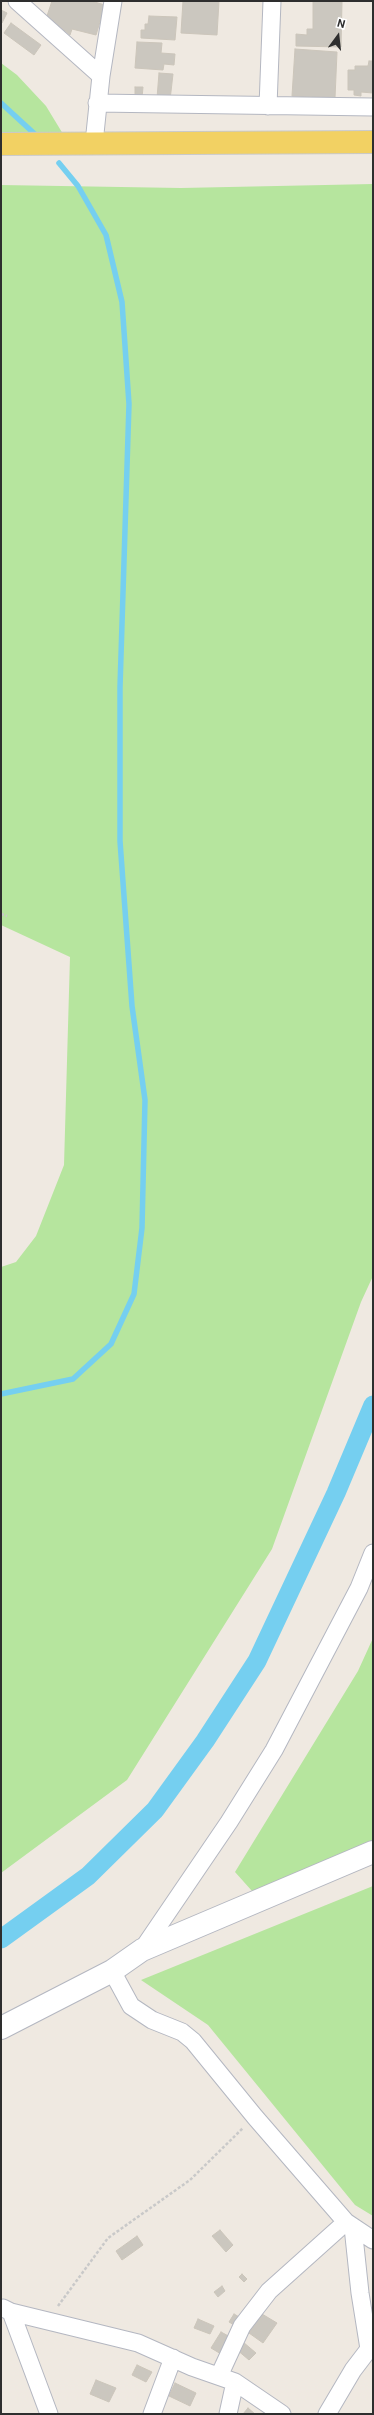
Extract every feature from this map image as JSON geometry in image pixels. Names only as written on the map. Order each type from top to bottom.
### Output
[{"type":"main road","points":[[1,144],[373,142]]},
{"type":"street","points":[[17,1],[101,76]]},
{"type":"street","points":[[94,143],[97,102],[113,1]]},
{"type":"street","points":[[268,106],[272,1]]},
{"type":"street","points":[[97,102],[373,107]]},
{"type":"street","points":[[142,1950],[229,1822],[274,1750],[355,1595],[373,1553]]},
{"type":"street","points":[[1,2028],[112,1971],[142,1950],[373,1852]]},
{"type":"street","points":[[112,1971],[131,2006],[152,2020],[182,2032],[193,2041],[254,2117],[349,2224],[373,2240]]},
{"type":"street","points":[[327,2414],[353,2370],[371,2351],[349,2224]]},
{"type":"street","points":[[219,2376],[242,2326],[269,2290],[349,2224]]},
{"type":"street","points":[[6,2309],[138,2343],[192,2367],[236,2382],[282,2414]]},
{"type":"street","points":[[6,2309],[49,2414]]},
{"type":"street","points":[[152,2414],[173,2358]]},
{"type":"street","points":[[228,2414],[236,2382]]},
{"type":"path","points":[[1,914],[7,916]]},
{"type":"path","points":[[46,2320],[65,2297],[108,2238],[190,2180],[254,2117]]},
{"type":"green space","points":[[1,63],[17,75],[46,106],[63,134],[1,139]]},
{"type":"green space","points":[[373,184],[373,1276],[361,1302],[272,1549],[127,1780],[1,1873],[1,1267],[16,1262],[36,1236],[64,1165],[70,957],[1,925],[1,185],[181,188]]},
{"type":"green space","points":[[373,1638],[373,1843],[252,1891],[235,1872],[358,1671]]},
{"type":"green space","points":[[373,1886],[373,2216],[355,2205],[208,2025],[141,1980]]},
{"type":"building","points":[[52,1],[91,1],[105,5],[96,35],[72,29],[70,35],[47,16]]},
{"type":"building","points":[[183,1],[219,1],[217,35],[181,33]]},
{"type":"building","points":[[313,1],[342,2],[341,47],[296,46],[296,34],[307,35],[307,29],[313,29]]},
{"type":"building","points":[[1,10],[7,13],[2,23],[1,23]]},
{"type":"building","points":[[149,16],[177,17],[175,40],[141,38],[141,30],[145,30],[145,24],[148,24]]},
{"type":"building","points":[[11,23],[41,45],[34,55],[4,33]]},
{"type":"building","points":[[137,42],[162,43],[161,53],[175,54],[174,65],[164,64],[163,70],[135,68]]},
{"type":"building","points":[[295,49],[337,52],[335,98],[292,96]]},
{"type":"building","points":[[369,61],[373,61],[373,93],[361,92],[361,96],[354,95],[354,90],[348,90],[348,70],[355,70],[355,66],[368,66]]},
{"type":"building","points":[[159,73],[173,74],[170,100],[157,98]]},
{"type":"building","points":[[135,87],[143,87],[142,98],[135,98]]},
{"type":"building","points":[[220,2230],[233,2245],[226,2252],[212,2236]]},
{"type":"building","points":[[137,2236],[143,2245],[122,2260],[116,2251]]},
{"type":"building","points":[[242,2274],[247,2279],[244,2282],[239,2277]]},
{"type":"building","points":[[222,2286],[225,2291],[218,2297],[214,2292]]},
{"type":"building","points":[[234,2314],[241,2318],[236,2326],[229,2322]]},
{"type":"building","points":[[262,2314],[277,2323],[263,2343],[249,2333]]},
{"type":"building","points":[[198,2319],[214,2326],[210,2334],[194,2328]]},
{"type":"building","points":[[221,2332],[232,2338],[221,2354],[211,2348]]},
{"type":"building","points":[[243,2342],[256,2353],[249,2360],[236,2349]]},
{"type":"building","points":[[137,2365],[152,2372],[146,2382],[132,2375]]},
{"type":"building","points":[[96,2380],[116,2388],[109,2402],[90,2394]]},
{"type":"building","points":[[175,2383],[196,2393],[190,2406],[169,2396]]},
{"type":"building","points":[[248,2408],[255,2414],[243,2414]]},
{"type":"waterway","points":[[1,103],[38,137]]},
{"type":"waterway","points":[[1,1394],[73,1379],[111,1344],[134,1294],[142,1228],[145,1100],[132,1006],[120,841],[120,687],[129,404],[122,302],[106,235],[78,186],[59,163]]},
{"type":"waterway","points":[[1,1939],[88,1876],[155,1810],[205,1741],[257,1661],[336,1493],[373,1405]]}]
